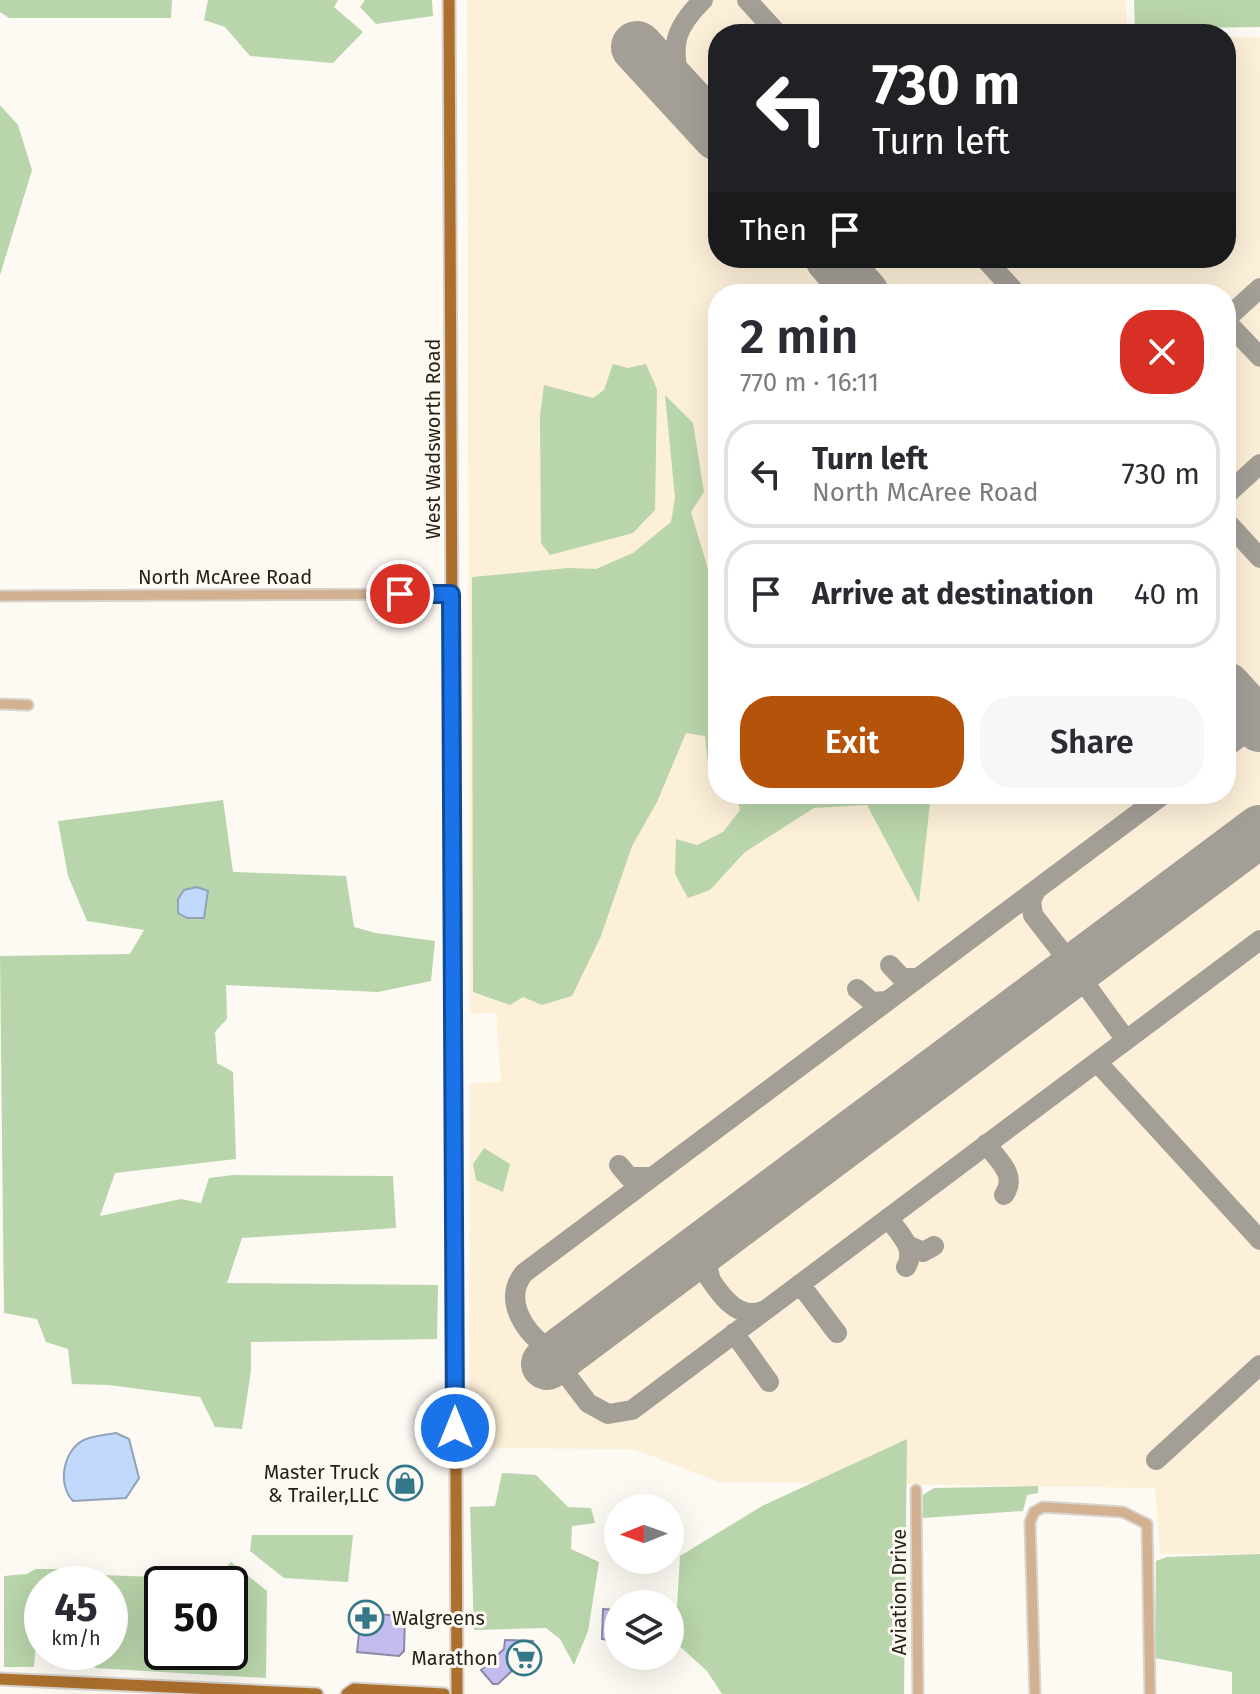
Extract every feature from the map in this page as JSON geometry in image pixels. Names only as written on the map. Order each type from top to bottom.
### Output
[{"type":"main road","name":"West Wadsworth Road","points":[[449,0],[457,1694]]},
{"type":"main road","points":[[0,1679],[317,1694]]},
{"type":"main road","points":[[347,1694],[354,1689],[444,1694]]},
{"type":"street","name":"North McAree Road","points":[[0,596],[451,594]]},
{"type":"street","points":[[0,704],[28,705]]},
{"type":"street","name":"Aviation Drive","points":[[916,1490],[918,1694]]},
{"type":"street","points":[[1035,1694],[1030,1522],[1034,1512],[1043,1507],[1123,1512],[1147,1524],[1150,1694]]},
{"type":"shaded area","points":[[467,0],[1126,0],[1127,24],[708,24],[708,268],[1236,268],[1236,37],[1260,37],[1260,1554],[1160,1554],[1155,1488],[719,1482],[633,1449],[469,1448],[470,1083],[501,1082],[496,1013],[470,1014]]},
{"type":"green space","points":[[0,0],[172,0],[171,18],[9,18],[0,12]]},
{"type":"green space","points":[[208,0],[338,0],[334,7],[363,32],[333,63],[250,56],[225,27],[204,20]]},
{"type":"green space","points":[[365,0],[432,0],[433,16],[376,24],[360,7]]},
{"type":"green space","points":[[1134,0],[1260,0],[1260,27],[1236,27],[1236,24],[1135,24]]},
{"type":"green space","points":[[0,105],[18,125],[32,170],[0,275]]},
{"type":"green space","points":[[613,364],[628,368],[646,364],[657,389],[655,510],[633,533],[550,555],[541,543],[540,416],[544,385],[593,398],[604,390]]},
{"type":"green space","points":[[665,395],[693,423],[704,492],[691,512],[708,569],[708,764],[705,736],[686,733],[657,802],[632,846],[601,936],[572,996],[542,1005],[523,997],[510,1005],[473,992],[472,577],[568,568],[596,569],[633,553],[671,522],[675,498]]},
{"type":"green space","points":[[223,800],[233,872],[346,876],[354,927],[435,941],[431,981],[378,992],[226,985],[227,1019],[215,1032],[217,1063],[233,1072],[236,1159],[115,1173],[100,1216],[181,1199],[201,1203],[209,1178],[233,1175],[393,1176],[396,1228],[242,1238],[227,1283],[438,1285],[437,1339],[251,1342],[251,1371],[242,1429],[215,1427],[200,1397],[109,1385],[72,1384],[68,1349],[46,1342],[37,1319],[4,1313],[0,956],[130,954],[144,930],[87,921],[68,876],[58,821]]},
{"type":"green space","points":[[738,804],[930,804],[919,903],[867,805],[814,808],[745,852],[710,890],[688,898],[675,874],[676,839],[697,845],[723,832],[740,810]]},
{"type":"green space","points":[[484,1148],[510,1164],[503,1192],[476,1180],[473,1164]]},
{"type":"green space","points":[[907,1439],[904,1694],[722,1694],[707,1671],[684,1650],[684,1590],[678,1590],[679,1574],[684,1574],[684,1554],[762,1506]]},
{"type":"green space","points":[[502,1473],[536,1475],[568,1507],[591,1508],[595,1523],[572,1526],[571,1549],[599,1562],[588,1631],[574,1665],[560,1639],[546,1628],[474,1630],[470,1507],[495,1506]]},
{"type":"green space","points":[[1038,1486],[1038,1493],[1027,1495],[1023,1511],[923,1518],[923,1495],[934,1488]]},
{"type":"green space","points":[[252,1535],[353,1535],[348,1582],[284,1578],[250,1551]]},
{"type":"green space","points":[[1260,1554],[1260,1694],[1232,1694],[1232,1672],[1155,1658],[1156,1561],[1167,1557]]},
{"type":"green space","points":[[24,1574],[24,1667],[4,1667],[4,1576]]},
{"type":"green space","points":[[128,1576],[144,1577],[144,1670],[248,1670],[248,1576],[267,1591],[266,1678],[128,1670]]},
{"type":"water","points":[[197,887],[208,891],[204,918],[187,918],[178,913],[178,899],[184,890]]},
{"type":"water","points":[[116,1433],[129,1439],[139,1478],[126,1498],[73,1501],[64,1477],[71,1452],[88,1438]]},
{"type":"building","name":"Walgreens","points":[[362,1606],[372,1607],[372,1614],[405,1616],[404,1651],[399,1656],[357,1652]]},
{"type":"building","points":[[603,1609],[604,1639],[602,1639]]},
{"type":"building","points":[[505,1640],[533,1641],[532,1648],[538,1648],[537,1665],[518,1665],[498,1684],[493,1684],[481,1670],[504,1649]]},
{"type":"taxiway","points":[[681,94],[676,43],[684,23],[703,0]]},
{"type":"taxiway","points":[[747,0],[769,24]]},
{"type":"taxiway","points":[[993,268],[1008,284]]},
{"type":"taxiway","points":[[1236,310],[1260,288]]},
{"type":"taxiway","points":[[1236,332],[1260,357]]},
{"type":"taxiway","points":[[1236,486],[1260,464]]},
{"type":"taxiway","points":[[1236,532],[1260,558]]},
{"type":"taxiway","points":[[1236,697],[1260,707]]},
{"type":"taxiway","points":[[1236,740],[1260,722]]},
{"type":"taxiway","points":[[575,1344],[563,1349],[546,1347],[523,1323],[515,1293],[524,1273],[1151,804]]},
{"type":"taxiway","points":[[1036,890],[1031,901],[1033,915],[1061,951],[1076,958],[1096,954]]},
{"type":"taxiway","points":[[575,1344],[566,1368],[569,1378],[588,1403],[608,1414],[632,1410],[1260,940]]},
{"type":"taxiway","points":[[1054,985],[1064,969],[1061,951]]},
{"type":"taxiway","points":[[890,965],[902,978],[918,978]]},
{"type":"taxiway","points":[[1075,970],[1126,1040]]},
{"type":"taxiway","points":[[857,989],[872,1002],[887,1001]]},
{"type":"taxiway","points":[[1097,1062],[1260,1240]]},
{"type":"taxiway","points":[[986,1144],[1008,1174],[1008,1188],[1004,1195]]},
{"type":"taxiway","points":[[619,1165],[629,1177],[652,1177]]},
{"type":"taxiway","points":[[888,1218],[908,1248],[906,1267]]},
{"type":"taxiway","points":[[710,1277],[706,1262],[711,1242]]},
{"type":"taxiway","points":[[907,1245],[923,1252],[934,1246]]},
{"type":"taxiway","points":[[694,1255],[732,1305],[753,1313],[765,1310]]},
{"type":"taxiway","points":[[800,1284],[837,1333]]},
{"type":"taxiway","points":[[734,1333],[769,1382]]},
{"type":"taxiway","points":[[1156,1460],[1260,1365]]},
{"type":"runway","points":[[637,47],[708,124]]},
{"type":"runway","points":[[840,268],[854,284]]},
{"type":"runway","points":[[1236,699],[1260,726]]},
{"type":"runway","points":[[547,1364],[1260,831]]},
{"type":"place","name":"Master Truck & Trailer,LLC","points":[[405,1483]]},
{"type":"place","name":"Walgreens","points":[[366,1618]]},
{"type":"place","name":"Marathon","points":[[524,1658]]},
{"type":"route","points":[[400,594],[451,594],[455,1428]]}]
